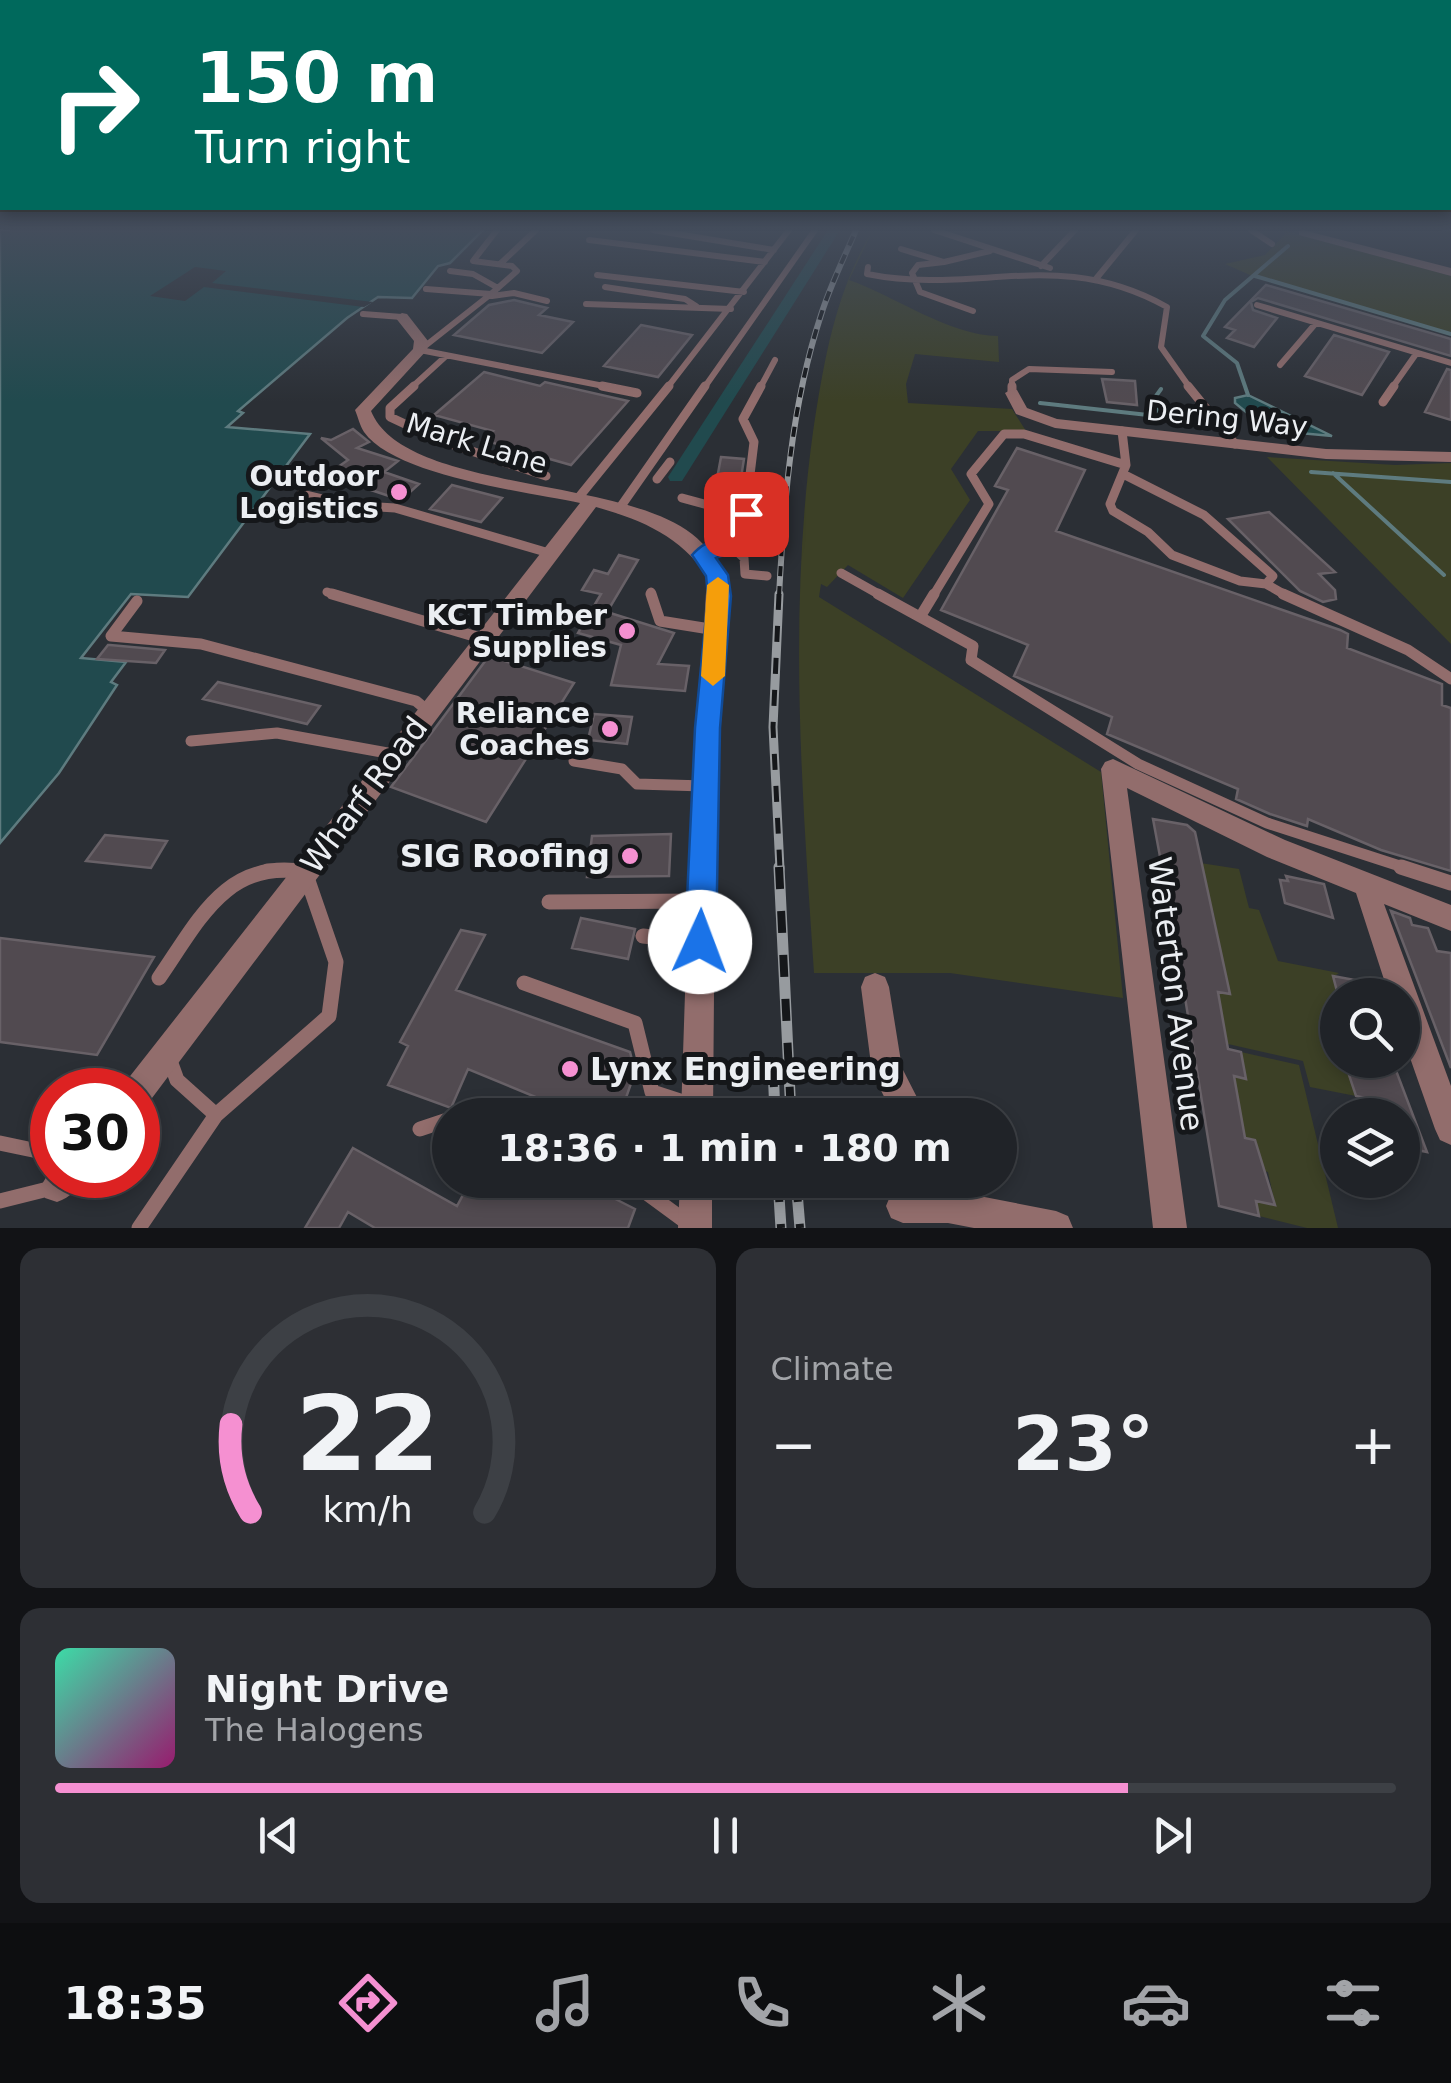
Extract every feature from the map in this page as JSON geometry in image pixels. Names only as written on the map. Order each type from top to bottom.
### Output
[{"type":"street","points":[[402,317],[421,341],[420,350]]},
{"type":"street","name":"Mark Lane","points":[[420,350],[363,410],[368,429],[385,443],[438,466],[619,509],[674,530],[703,555]]},
{"type":"street","name":"Dering Way","points":[[1012,393],[1018,409],[1036,419],[1122,432],[1350,455],[1451,458]]},
{"type":"street","name":"Wharf Road","points":[[155,1068],[549,554],[585,499]]},
{"type":"street","points":[[697,1098],[705,786],[717,630],[717,575],[703,555]]},
{"type":"street","name":"Waterton Avenue","points":[[1170,1228],[1114,769],[1276,850],[1368,887]]},
{"type":"street","points":[[1451,918],[1368,887],[1370,903],[1451,1129]]},
{"type":"street","points":[[875,987],[888,1078],[900,1098]]},
{"type":"street","points":[[695,1227],[696,1198]]},
{"type":"street","points":[[923,1198],[1056,1228]]},
{"type":"lane","points":[[487,287],[492,293]]},
{"type":"lane","points":[[420,350],[498,287]]},
{"type":"lane","points":[[607,287],[685,300],[696,306]]},
{"type":"lane","points":[[703,287],[744,292]]},
{"type":"lane","points":[[585,499],[747,287]]},
{"type":"lane","points":[[619,509],[775,287]]},
{"type":"lane","points":[[918,287],[933,300],[973,311]]},
{"type":"lane","points":[[1122,287],[1152,296],[1167,307],[1161,350],[1167,364],[1224,423],[1235,444]]},
{"type":"lane","points":[[426,289],[504,292],[548,302]]},
{"type":"lane","points":[[586,304],[731,310]]},
{"type":"lane","points":[[1257,305],[1451,364]]},
{"type":"lane","points":[[363,314],[402,317]]},
{"type":"lane","points":[[1280,365],[1316,323]]},
{"type":"lane","points":[[420,350],[637,394]]},
{"type":"lane","points":[[1383,402],[1416,354]]},
{"type":"lane","points":[[446,356],[390,408],[390,416],[439,440],[546,476]]},
{"type":"lane","points":[[703,555],[730,545],[743,532],[754,442],[743,419],[775,360]]},
{"type":"lane","points":[[1012,393],[1012,380],[1030,369],[1112,372]]},
{"type":"lane","points":[[1122,432],[1124,470],[1110,504],[1112,511],[1148,532],[1172,555],[1240,581],[1266,584],[1314,613],[1405,646],[1451,679]]},
{"type":"lane","points":[[920,617],[988,504],[971,474],[1004,434],[1024,434],[1124,470],[1169,491],[1224,528],[1273,576],[1266,584]]},
{"type":"lane","points":[[657,480],[670,462]]},
{"type":"lane","points":[[301,494],[395,508],[549,554]]},
{"type":"lane","points":[[682,498],[746,514]]},
{"type":"lane","points":[[730,545],[744,558],[745,574],[768,576]]},
{"type":"lane","points":[[841,573],[973,646],[971,660],[1012,690],[1120,755],[1268,823],[1451,884]]},
{"type":"lane","points":[[327,592],[484,639]]},
{"type":"lane","points":[[651,592],[660,621],[717,630]]},
{"type":"lane","points":[[137,601],[112,636],[201,644],[416,702],[428,710]]},
{"type":"lane","points":[[192,742],[277,732],[394,754]]},
{"type":"lane","points":[[574,761],[622,769],[637,784],[705,786]]},
{"type":"lane","points":[[139,1228],[216,1115],[329,1016],[336,962],[306,872],[289,866],[257,868],[226,886],[159,978]]},
{"type":"lane","points":[[549,902],[702,901]]},
{"type":"lane","points":[[643,936],[700,942]]},
{"type":"lane","points":[[524,983],[635,1023],[640,1030],[652,1092],[666,1098]]},
{"type":"lane","points":[[166,1052],[177,1080],[216,1115]]},
{"type":"lane","points":[[420,1129],[432,1125]]},
{"type":"lane","points":[[0,1144],[30,1158]]},
{"type":"lane","points":[[0,1201],[30,1186]]},
{"type":"lane","points":[[651,1198],[678,1221],[695,1227]]},
{"type":"green space","points":[[846,287],[867,287],[941,322],[998,336],[999,362],[915,354],[906,384],[908,403],[1012,409],[1026,431],[978,431],[951,469],[970,500],[903,598],[848,565],[827,587],[821,584],[819,597],[1101,772],[1123,998],[950,973],[814,973],[800,702],[801,567],[813,432]]},
{"type":"green space","points":[[1289,287],[1451,287],[1451,335]]},
{"type":"green space","points":[[1267,457],[1395,465],[1451,463],[1451,644]]},
{"type":"green space","points":[[1194,862],[1239,869],[1249,908],[1259,910],[1278,961],[1339,973],[1333,978],[1320,978],[1320,1078],[1350,1078],[1356,1096],[1310,1087],[1303,1061],[1228,1044],[1218,992],[1229,993],[1218,938],[1206,935],[1204,928],[1217,929],[1213,910],[1200,908],[1206,887]]},
{"type":"green space","points":[[1241,1052],[1299,1065],[1320,1153],[1320,1198],[1331,1198],[1338,1228],[1307,1228],[1259,1216],[1256,1201],[1275,1204],[1268,1172],[1251,1168],[1259,1157],[1255,1140],[1245,1138],[1234,1076],[1246,1079]]},
{"type":"water","points":[[0,287],[421,287],[412,298],[378,297],[347,318],[238,411],[243,413],[227,427],[310,434],[188,597],[131,594],[81,658],[126,662],[111,682],[117,685],[59,773],[0,843]]},
{"type":"water","points":[[1248,395],[1332,436],[1268,430],[1235,403],[1235,398]]},
{"type":"pier","points":[[163,287],[204,287],[185,301],[150,296]]},
{"type":"pier","points":[[206,287],[248,287],[373,302],[364,307]]},
{"type":"building","points":[[1264,287],[1274,287],[1451,339],[1451,356],[1258,298],[1251,302],[1253,310],[1277,318],[1254,347],[1227,338],[1235,330],[1225,327]]},
{"type":"building","points":[[514,300],[547,308],[539,315],[573,322],[542,353],[454,335],[489,305]]},
{"type":"building","points":[[641,325],[692,335],[658,377],[604,366]]},
{"type":"building","points":[[1334,335],[1389,352],[1362,395],[1305,376]]},
{"type":"building","points":[[1447,369],[1451,370],[1451,420],[1425,412]]},
{"type":"building","points":[[484,372],[628,401],[571,465],[483,440],[493,431],[434,415]]},
{"type":"building","points":[[1102,379],[1135,381],[1137,405],[1107,402]]},
{"type":"building","points":[[353,429],[369,442],[357,448],[398,461],[384,472],[419,484],[401,500],[338,479],[348,471],[338,467],[348,460],[321,438],[331,440]]},
{"type":"building","points":[[1017,448],[1085,470],[1056,531],[1340,630],[1348,634],[1347,648],[1442,684],[1442,705],[1451,708],[1451,871],[1381,850],[1308,819],[1307,826],[1270,814],[1236,799],[1238,789],[1107,734],[1112,717],[1014,676],[1028,645],[941,610],[1008,490],[995,486]]},
{"type":"building","points":[[721,457],[744,459],[738,497],[714,495]]},
{"type":"building","points":[[452,485],[502,498],[481,522],[430,509]]},
{"type":"building","points":[[1269,512],[1335,572],[1319,574],[1335,590],[1336,599],[1323,602],[1300,591],[1228,519]]},
{"type":"building","points":[[619,555],[638,560],[607,612],[674,633],[658,664],[689,666],[685,691],[611,685],[621,645],[578,633],[601,594],[582,590],[594,570],[608,574]]},
{"type":"building","points":[[108,645],[165,650],[156,663],[97,659]]},
{"type":"building","points":[[489,656],[574,683],[486,822],[391,787]]},
{"type":"building","points":[[218,682],[320,706],[307,724],[203,699]]},
{"type":"building","name":"Reliance Coaches","points":[[594,714],[632,717],[627,744],[588,740]]},
{"type":"building","points":[[1153,819],[1187,825],[1195,832],[1230,994],[1218,992],[1228,1049],[1241,1052],[1246,1079],[1234,1076],[1245,1138],[1255,1140],[1275,1205],[1256,1201],[1259,1216],[1219,1206],[1174,930],[1163,902],[1167,903],[1167,894]]},
{"type":"building","name":"SIG Roofing","points":[[671,834],[669,876],[587,877],[592,836]]},
{"type":"building","points":[[105,835],[167,841],[151,868],[86,861]]},
{"type":"building","points":[[1286,876],[1324,884],[1333,918],[1285,903],[1280,880],[1288,881]]},
{"type":"building","points":[[1391,911],[1410,918],[1412,925],[1428,928],[1437,951],[1451,953],[1451,1068],[1420,978],[1417,978]]},
{"type":"building","points":[[581,918],[635,929],[628,959],[572,948]]},
{"type":"building","points":[[461,930],[485,935],[456,990],[630,1052],[635,1072],[626,1098],[538,1098],[468,1069],[455,1098],[432,1098],[432,1101],[388,1085],[408,1046],[400,1042]]},
{"type":"building","points":[[0,938],[154,957],[97,1055],[0,1042]]},
{"type":"building","points":[[1350,1078],[1399,1078],[1406,1098],[1366,1098],[1356,1096]]},
{"type":"building","points":[[353,1148],[432,1192],[432,1198],[443,1198],[457,1206],[461,1198],[613,1198],[635,1209],[628,1228],[375,1228],[348,1212],[339,1228],[305,1228]]},
{"type":"waterway","points":[[676,477],[797,287]]},
{"type":"waterway","points":[[1240,287],[1225,300],[1203,336],[1237,363],[1248,395]]},
{"type":"waterway","points":[[1293,287],[1451,334]]},
{"type":"waterway","points":[[1160,416],[1156,396],[1161,389]]},
{"type":"waterway","points":[[1040,403],[1175,418]]},
{"type":"waterway","points":[[1311,472],[1334,474]]},
{"type":"waterway","points":[[1334,474],[1451,482]]},
{"type":"waterway","points":[[1334,474],[1444,575]]},
{"type":"railway","points":[[779,596],[787,490],[802,384],[832,287]]},
{"type":"railway","points":[[779,594],[773,727],[780,869]]},
{"type":"railway","points":[[779,867],[790,1098]]},
{"type":"railway","points":[[773,1065],[774,1098]]},
{"type":"railway","points":[[779,1198],[781,1228]]},
{"type":"railway","points":[[798,1198],[800,1228]]},
{"type":"slow traffic","points":[[713,676],[718,585]]},
{"type":"place","name":"Outdoor Logistics","points":[[399,492]]},
{"type":"place","name":"KCT Timber Supplies","points":[[627,631]]},
{"type":"place","name":"Reliance Coaches","points":[[610,729]]},
{"type":"place","name":"SIG Roofing","points":[[630,856]]},
{"type":"place","name":"Lynx Engineering","points":[[570,1069]]},
{"type":"route","points":[[700,942],[708,728],[720,596],[717,575],[703,555],[730,545],[743,532],[746,514]]}]
